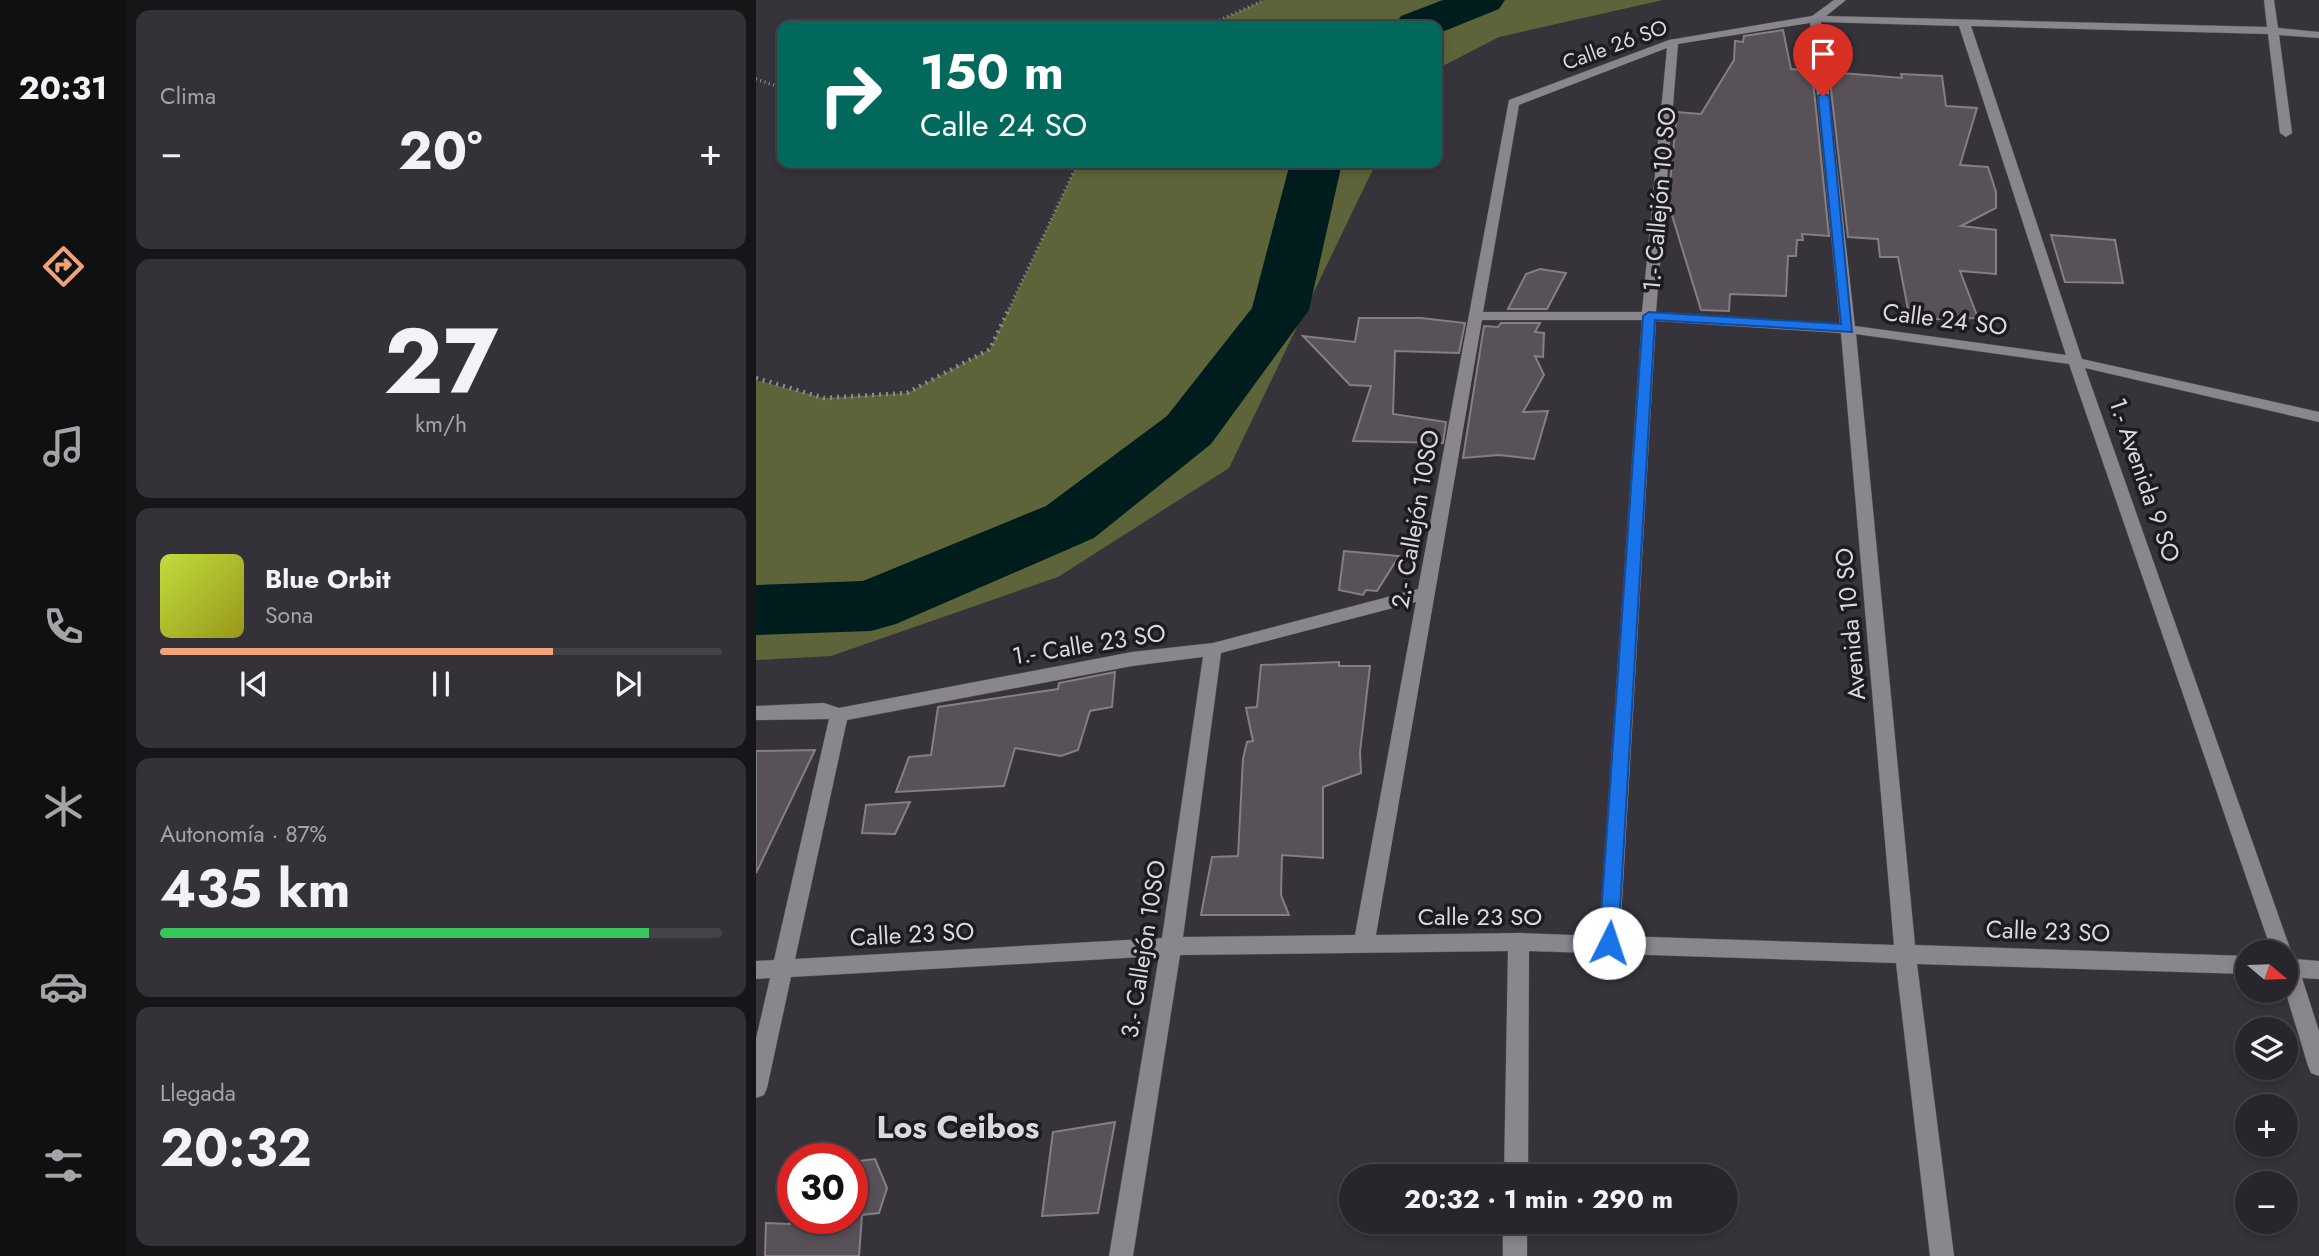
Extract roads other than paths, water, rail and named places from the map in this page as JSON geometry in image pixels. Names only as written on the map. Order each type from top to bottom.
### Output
[{"type":"street","points":[[1815,19],[1841,0]]},
{"type":"street","points":[[2269,0],[2286,133]]},
{"type":"street","name":"Calle 26 SO","points":[[1513,103],[1673,42],[1815,19],[2274,31],[2319,35]]},
{"type":"street","name":"Avenida 10 SO","points":[[1815,19],[1848,329],[1905,952],[1942,1256]]},
{"type":"street","name":"1.- Avenida 9 SO","points":[[1964,23],[2076,362],[2277,940]]},
{"type":"street","name":"1.- Callejón 10 SO","points":[[1609,943],[1649,316],[1673,42]]},
{"type":"street","name":"2.- Callejón 10SO","points":[[1364,942],[1513,103]]},
{"type":"street","name":"Calle 24 SO","points":[[1475,316],[1649,316],[1848,329],[2047,355],[2319,417]]},
{"type":"street","name":"1.- Calle 23 SO","points":[[756,713],[824,710],[839,715],[1132,659],[1213,649],[1426,593]]},
{"type":"street","name":"3.- Callejón 10SO","points":[[1121,1256],[1171,946],[1213,649]]},
{"type":"street","points":[[756,1088],[839,715]]},
{"type":"street","name":"Calle 23 SO","points":[[756,970],[1171,946],[1364,942],[1609,943],[2235,965]]},
{"type":"street","points":[[1516,1164],[1519,942]]},
{"type":"street","points":[[2298,965],[2319,970]]},
{"type":"street","name":"1.- Avenida 9 SO","points":[[2298,1002],[2319,1066]]},
{"type":"street","points":[[1515,1234],[1515,1256]]},
{"type":"waterway","points":[[1430,21],[1483,0]]},
{"type":"waterway","points":[[756,610],[871,606],[1070,522],[1189,430],[1280,310],[1315,168]]},
{"type":"district","name":"Los Ceibos","points":[[958,1127]]}]
